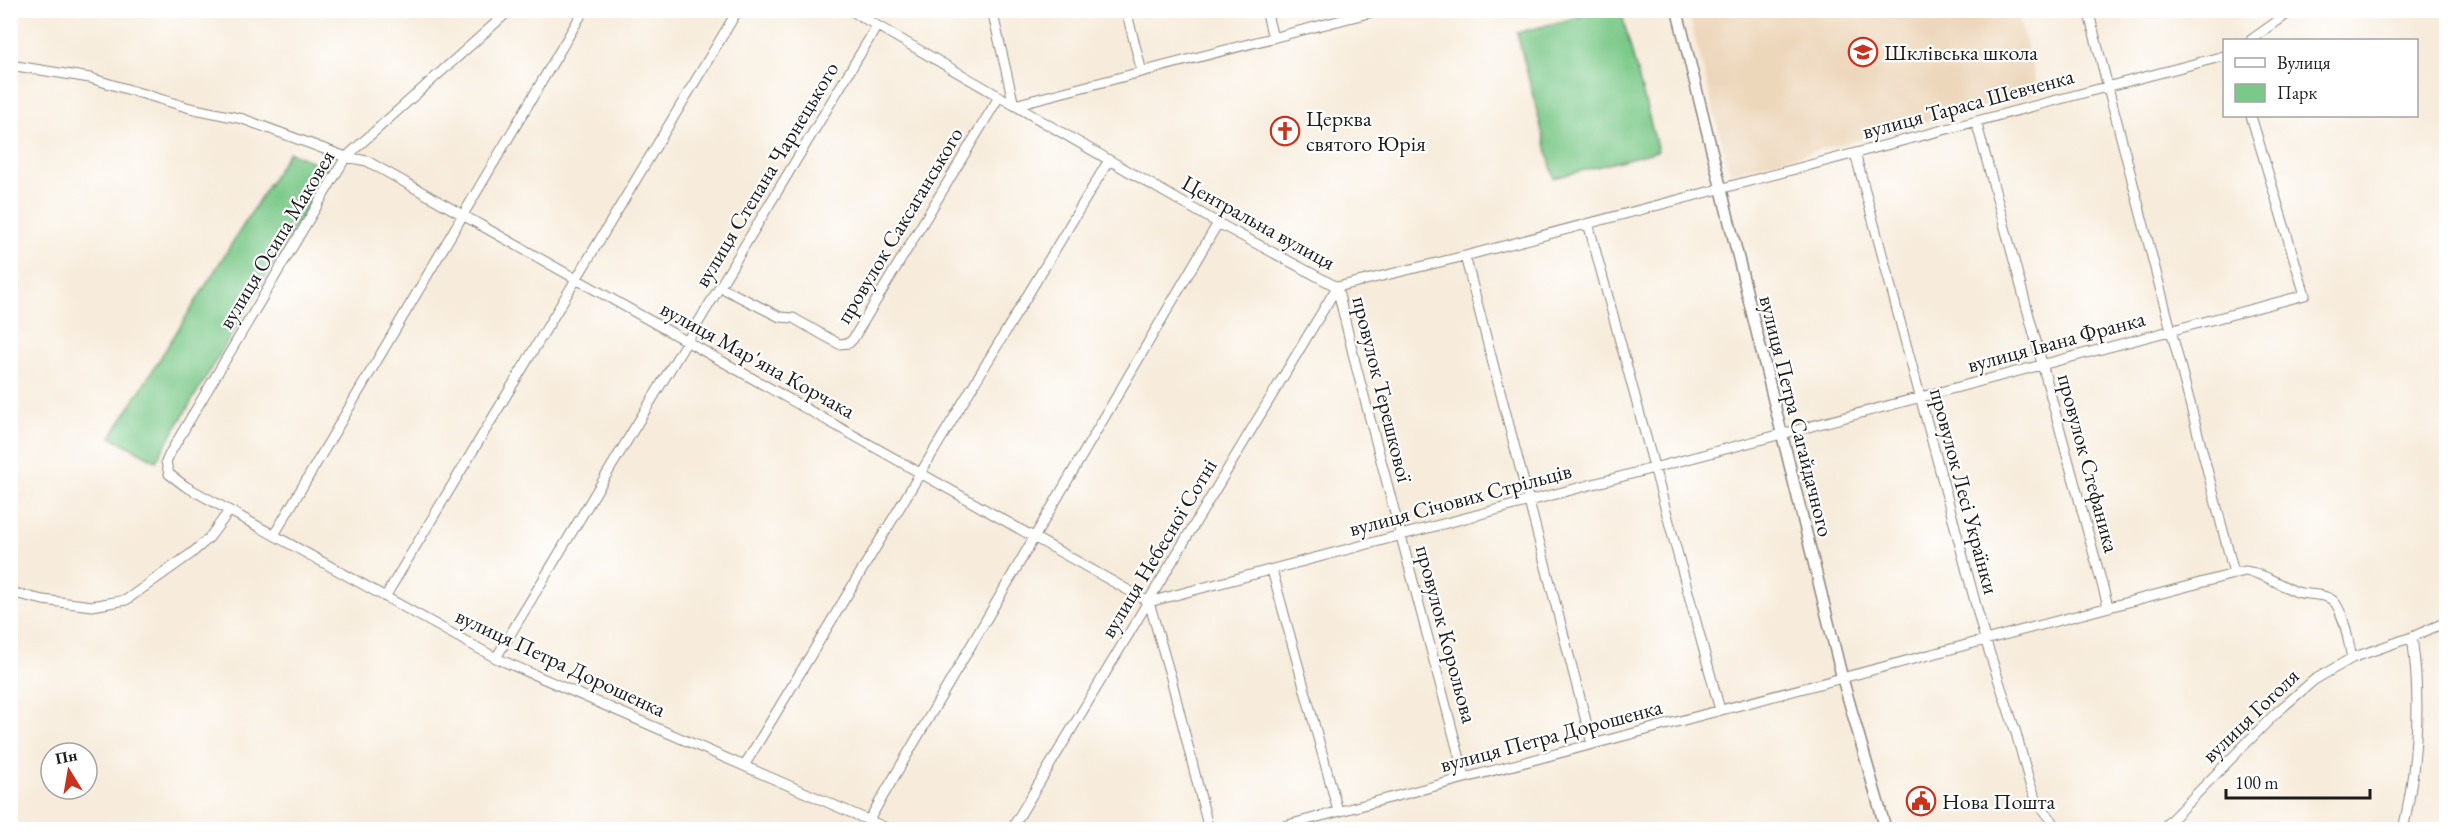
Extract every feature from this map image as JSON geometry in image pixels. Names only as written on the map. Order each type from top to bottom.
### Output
[{"type":"street","name":"вулиця Осипа Маковея","points":[[167,468],[166,462],[170,453],[346,157],[510,10]]},
{"type":"street","points":[[274,535],[584,10]]},
{"type":"street","points":[[385,597],[738,10]]},
{"type":"street","name":"Центральна вулиця","points":[[850,10],[1218,223],[1337,286],[1465,256],[1721,189]]},
{"type":"street","points":[[992,10],[1014,105],[1380,10]]},
{"type":"street","points":[[1126,10],[1142,72]]},
{"type":"street","points":[[1266,10],[1273,38]]},
{"type":"street","name":"вулиця Петра Сагайдачного","points":[[1677,10],[1842,677],[1886,830]]},
{"type":"street","points":[[2088,10],[2234,573],[2255,572],[2295,591],[2328,597],[2335,603],[2340,613],[2352,658]]},
{"type":"street","points":[[2252,39],[2293,10]]},
{"type":"street","name":"вулиця Степана Чарнецького","points":[[496,658],[877,26]]},
{"type":"street","name":"вулиця Тараса Шевченка","points":[[1721,189],[2223,56]]},
{"type":"street","name":"вулиця Мар'яна Корчака","points":[[10,65],[90,78],[190,108],[243,119],[346,157],[367,160],[1149,602]]},
{"type":"street","name":"провулок Саксаганського","points":[[720,287],[780,318],[793,318],[839,344],[849,343],[999,97]]},
{"type":"street","name":"вулиця Івана Франка","points":[[1782,434],[2305,295],[2251,117]]},
{"type":"street","name":"провулок Стефаника","points":[[1976,121],[2108,606]]},
{"type":"street","name":"провулок Лесі Українки","points":[[1855,153],[1985,639],[2030,784],[2037,801],[2059,830]]},
{"type":"street","points":[[744,766],[1109,160]]},
{"type":"street","points":[[869,820],[1218,223]]},
{"type":"street","points":[[1588,223],[1720,710]]},
{"type":"street","points":[[1465,256],[1592,744]]},
{"type":"street","name":"провулок Терешкової","points":[[1337,286],[1401,535]]},
{"type":"street","name":"вулиця Небесної Сотні","points":[[1011,830],[1337,286]]},
{"type":"street","name":"вулиця Січових Стрільців","points":[[1149,602],[1782,434]]},
{"type":"street","name":"вулиця Петра Дорошенка","points":[[167,468],[169,474],[185,486],[496,658],[891,830]]},
{"type":"street","points":[[10,592],[43,600],[92,606],[126,600],[192,553],[209,538],[230,511]]},
{"type":"street","name":"провулок Корольова","points":[[1401,535],[1465,778]]},
{"type":"street","points":[[1272,570],[1338,811]]},
{"type":"street","name":"вулиця Петра Дорошенка","points":[[1269,830],[2234,573]]},
{"type":"street","points":[[1149,602],[1172,678],[1209,830]]},
{"type":"street","name":"вулиця Гоголя","points":[[2161,830],[2276,713],[2314,680],[2352,658],[2412,637],[2446,622]]},
{"type":"street","points":[[2403,830],[2415,760],[2416,687],[2412,637]]},
{"type":"shaded area","name":"Шклівська школа","points":[[1688,11],[2017,11],[2039,93],[1730,173]]},
{"type":"green space","points":[[1605,10],[1621,11],[1658,151],[1554,178],[1517,33]]},
{"type":"green space","points":[[289,152],[330,169],[156,461],[111,437]]},
{"type":"place","name":"Шклівська школа","points":[[1863,52]]},
{"type":"place","name":"Церква святого Юрія","points":[[1285,131]]},
{"type":"place","name":"Нова Пошта","points":[[1921,801]]}]
